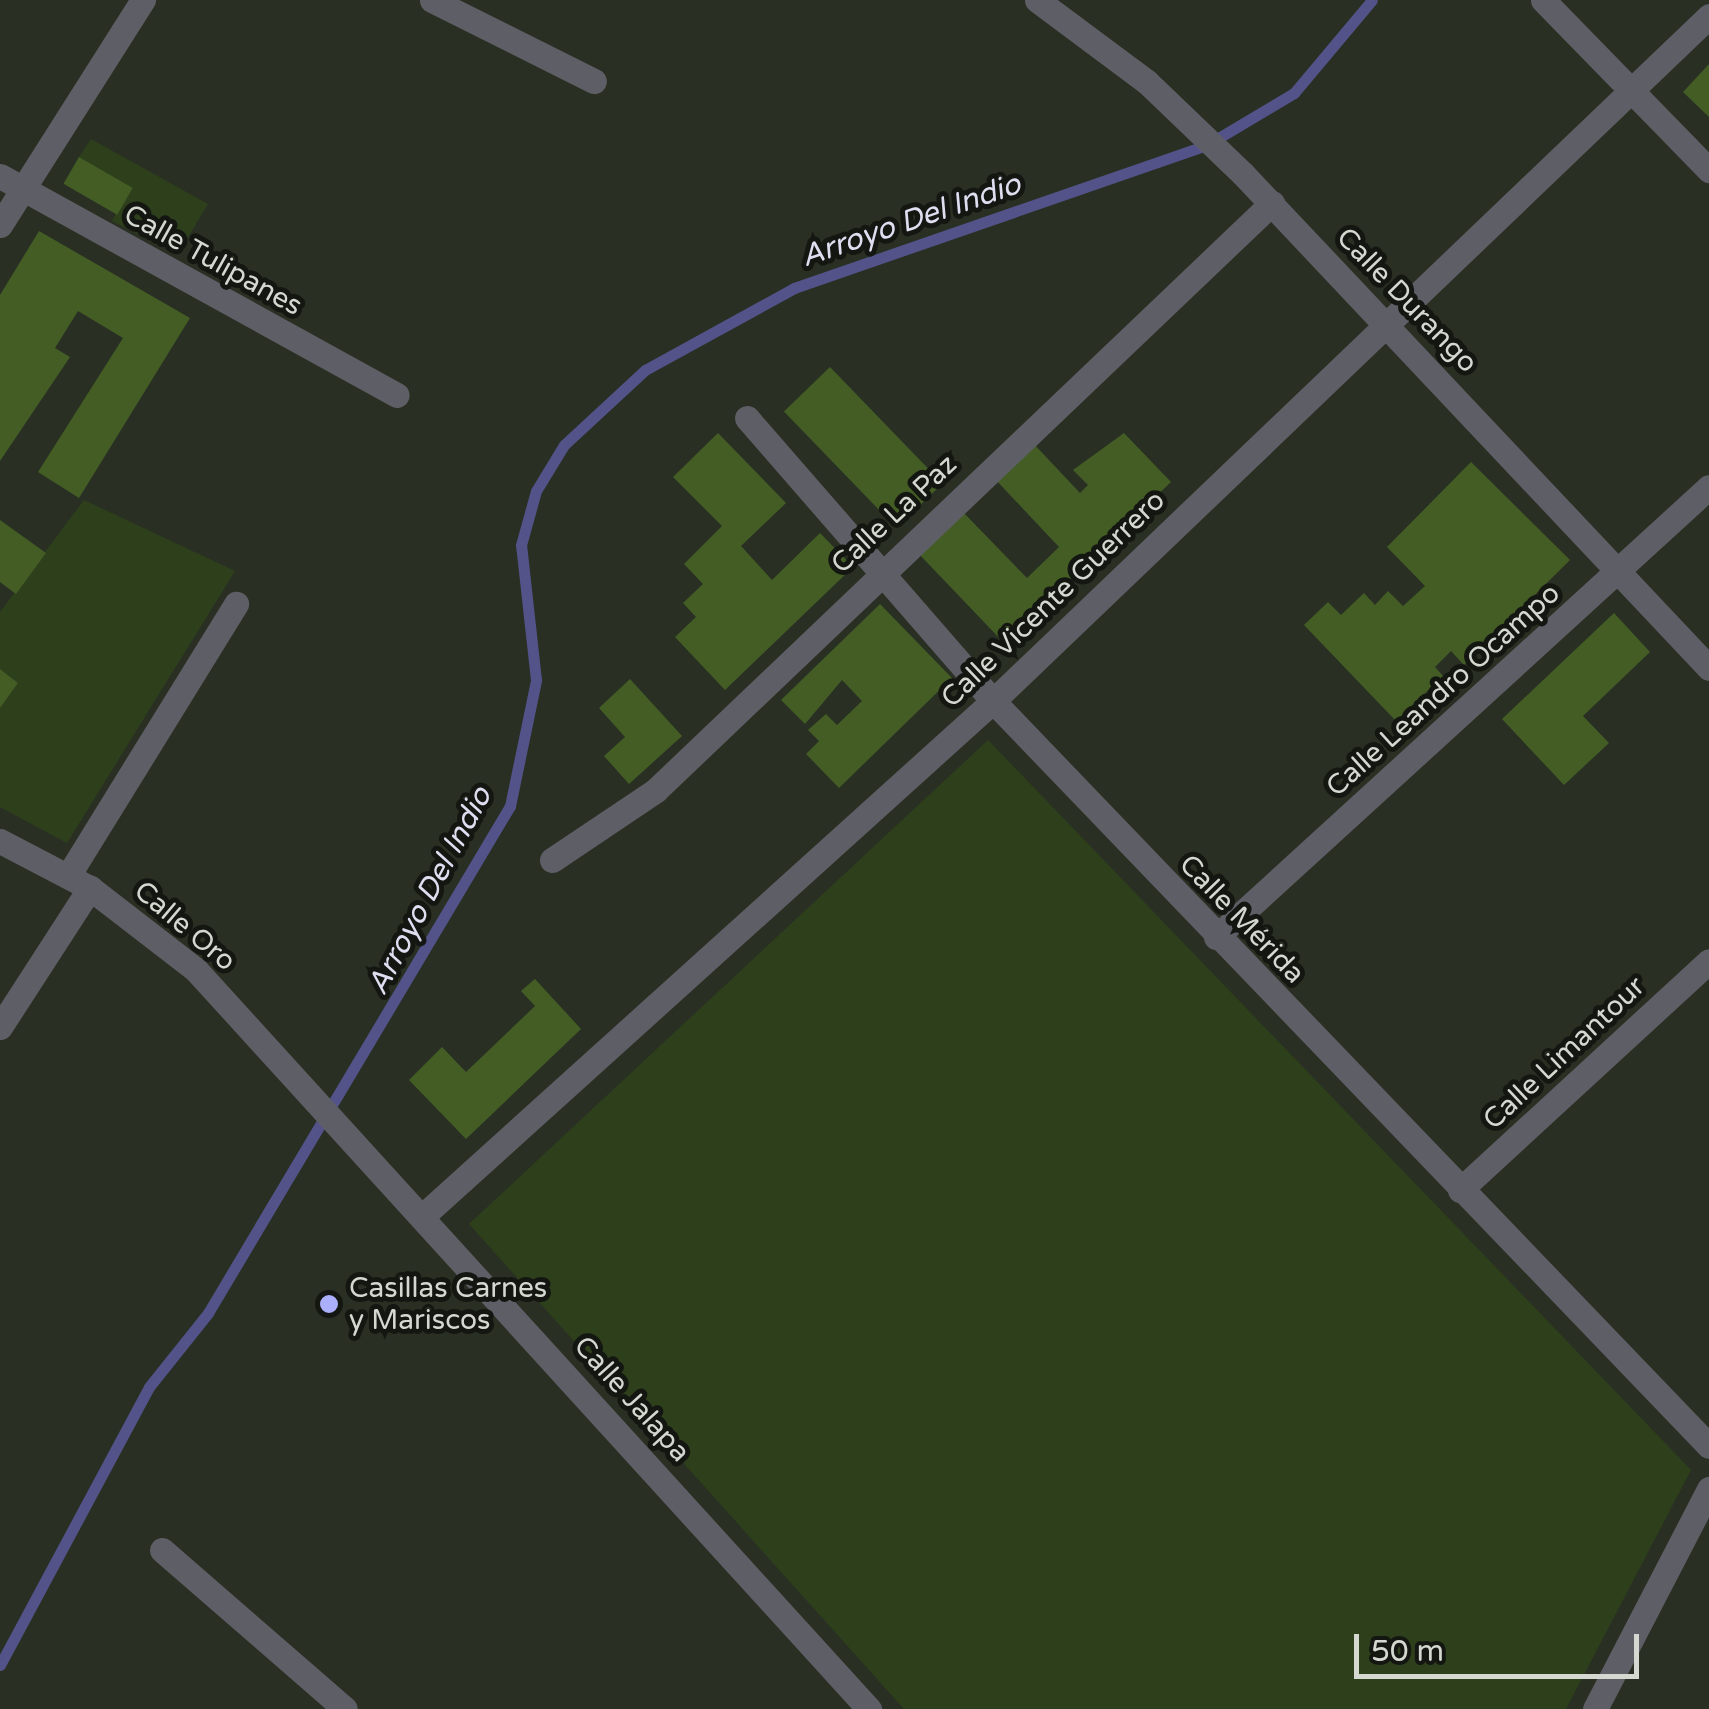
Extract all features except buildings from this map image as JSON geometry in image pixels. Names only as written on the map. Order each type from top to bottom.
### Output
[{"type":"street","points":[[0,225],[11,182],[143,0]]},
{"type":"street","points":[[432,0],[594,81]]},
{"type":"street","name":"Calle Durango","points":[[1038,0],[1147,82],[1272,202],[1386,319],[1709,668]]},
{"type":"street","points":[[1543,0],[1709,170]]},
{"type":"street","name":"Calle Vicente Guerrero","points":[[426,1214],[993,701],[1627,88],[1709,16]]},
{"type":"street","name":"Calle Tulipanes","points":[[11,182],[397,395]]},
{"type":"street","name":"Calle La Paz","points":[[552,860],[656,790],[876,570],[1272,202]]},
{"type":"street","name":"Calle Mérida","points":[[747,418],[993,701],[1709,1446]]},
{"type":"street","name":"Calle Leandro Ocampo","points":[[1216,937],[1709,487]]},
{"type":"street","points":[[0,1028],[236,604]]},
{"type":"street","name":"Calle Oro","points":[[0,841],[79,882],[196,970],[306,1089]]},
{"type":"street","name":"Calle Limantour","points":[[1460,1190],[1709,961]]},
{"type":"street","name":"Calle Jalapa","points":[[306,1089],[371,1165],[426,1214],[869,1709]]},
{"type":"street","points":[[1595,1709],[1709,1489]]},
{"type":"street","points":[[162,1550],[345,1709]]},
{"type":"green space","points":[[91,139],[208,204],[178,254],[112,221],[116,213],[79,157]]},
{"type":"green space","points":[[84,500],[235,571],[67,843],[0,807],[0,708],[18,683],[0,669],[0,612]]},
{"type":"green space","points":[[988,740],[1691,1470],[1566,1709],[904,1709],[469,1224]]},
{"type":"waterway","name":"Arroyo Del Indio","points":[[0,1665],[149,1387],[208,1313],[510,806],[536,680],[521,545],[536,491],[564,445],[645,370],[794,288],[1205,146],[1294,93],[1372,0]]},
{"type":"place","name":"Casillas Carnes y Mariscos","points":[[329,1304]]}]
